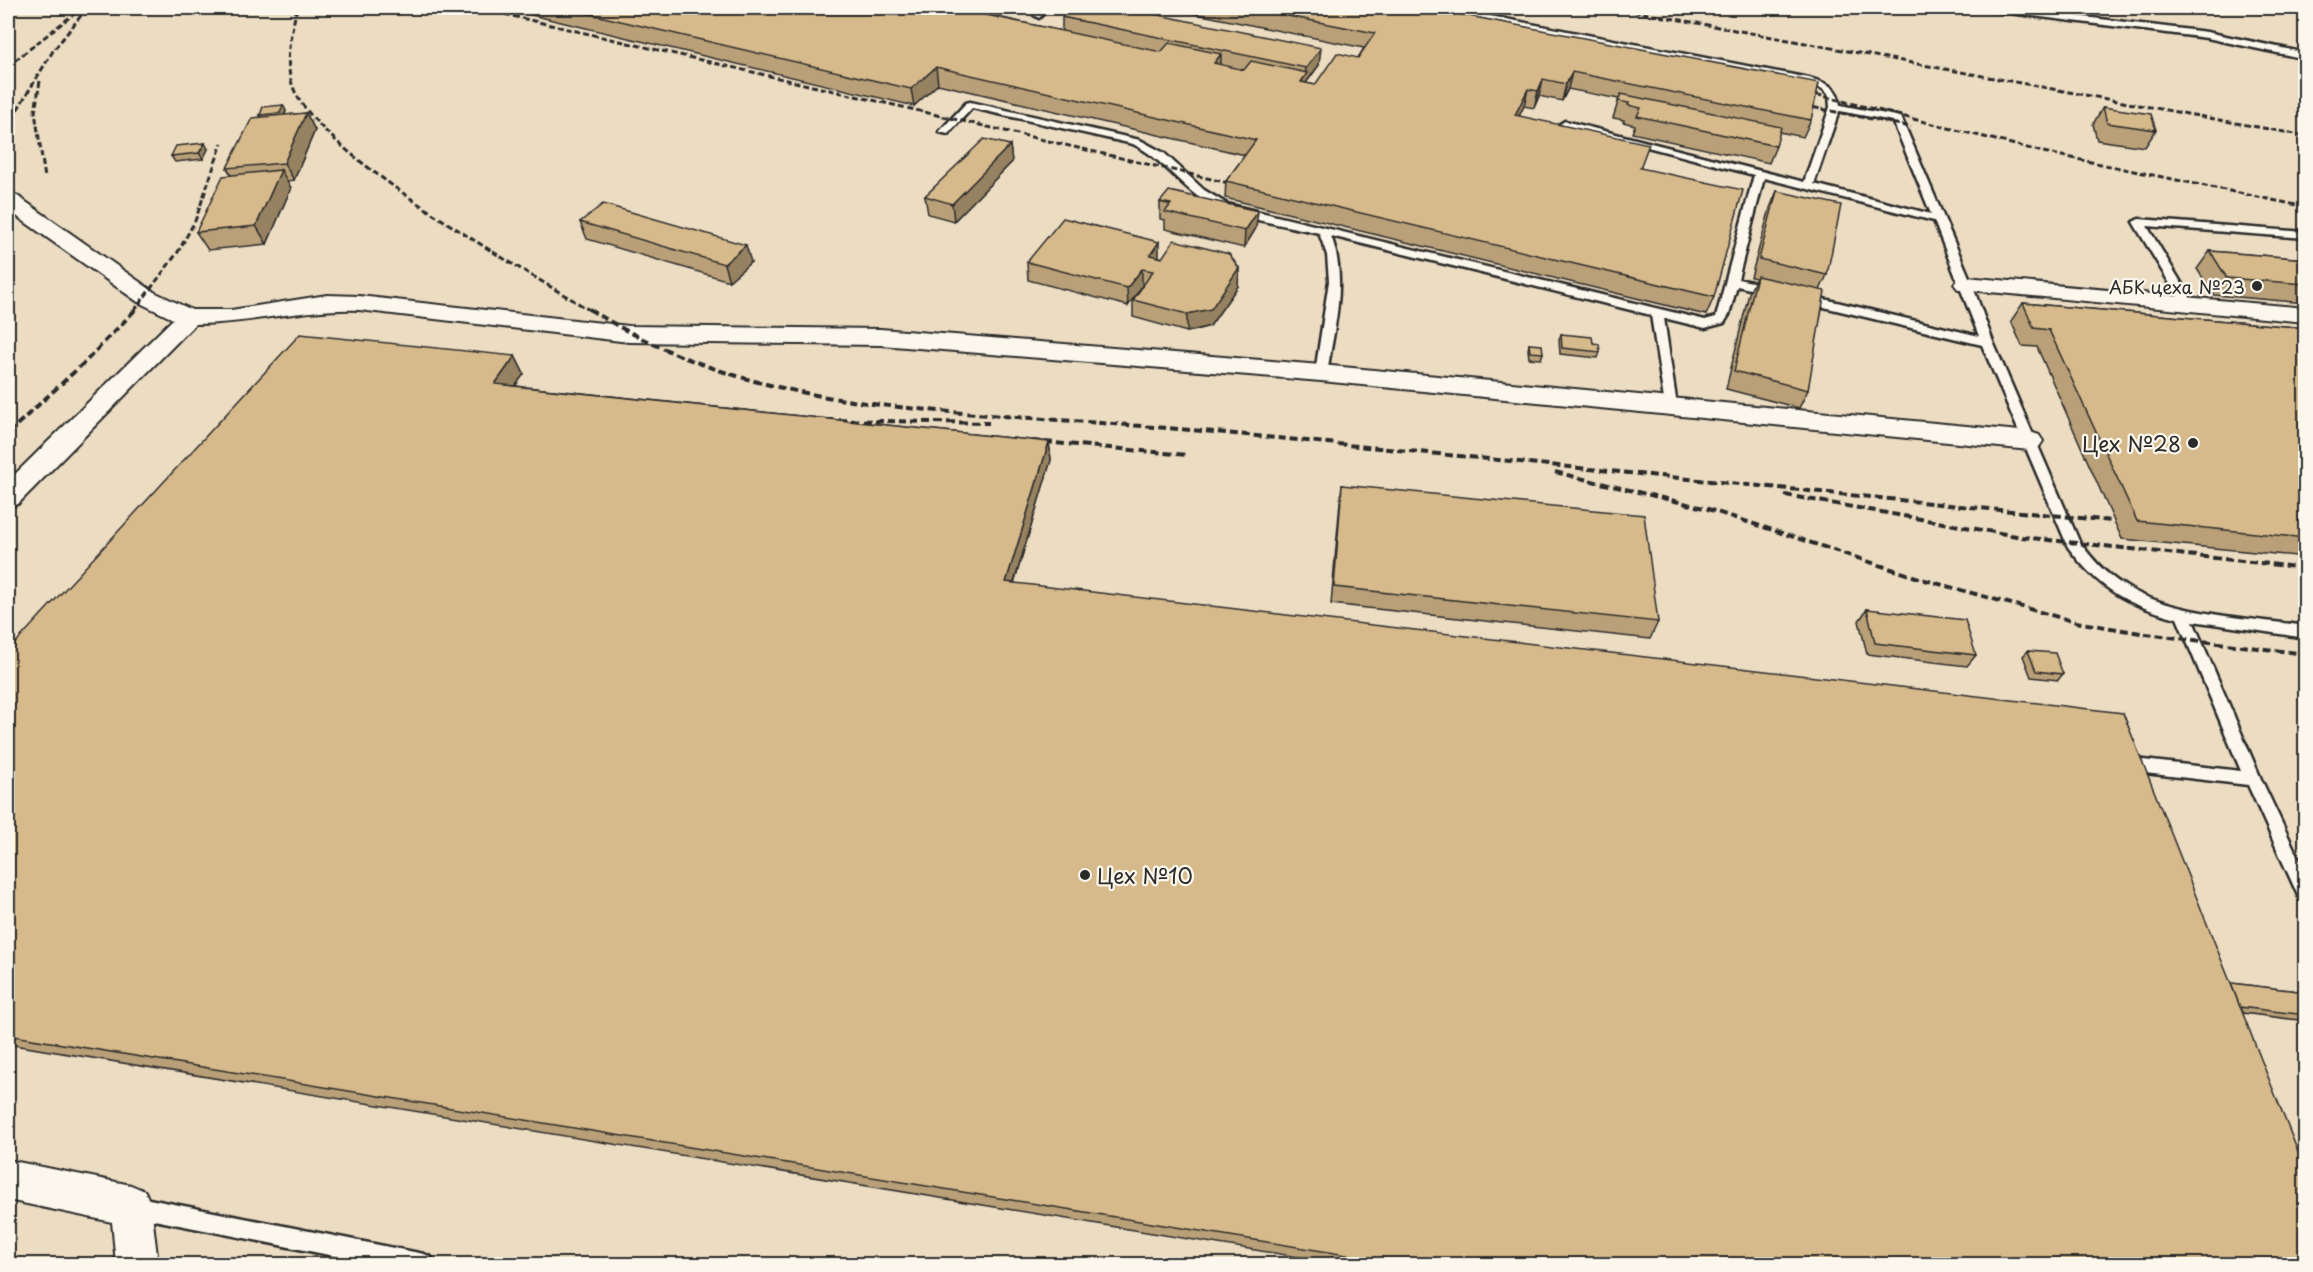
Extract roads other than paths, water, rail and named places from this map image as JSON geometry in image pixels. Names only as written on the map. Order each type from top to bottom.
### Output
[{"type":"street","points":[[8,200],[146,297],[189,317],[231,317],[327,302],[359,303],[629,334],[881,337],[1321,373],[2030,441]]},
{"type":"street","points":[[1966,284],[2306,315]]},
{"type":"street","points":[[8,497],[189,317]]},
{"type":"street","points":[[8,1180],[131,1205],[136,1264]]},
{"type":"lane","points":[[1438,8],[1809,81],[1831,90],[1834,94],[1835,107],[1808,186]]},
{"type":"lane","points":[[1993,8],[2207,35],[2306,56]]},
{"type":"lane","points":[[944,132],[970,105],[1136,142],[1157,152],[1198,192],[1214,202],[1657,313],[1695,322],[1714,323],[1723,315],[1760,173]]},
{"type":"lane","points":[[1835,107],[1897,119],[1966,284],[1987,342],[2073,543],[2085,561],[2107,583],[2122,593],[2162,609],[2306,632]]},
{"type":"lane","points":[[1565,124],[1939,219]]},
{"type":"lane","points":[[2188,304],[2139,222],[2306,235]]},
{"type":"lane","points":[[1321,373],[1335,281],[1333,255],[1324,231]]},
{"type":"lane","points":[[1732,281],[1987,342]]},
{"type":"lane","points":[[1657,313],[1671,406]]},
{"type":"lane","points":[[2183,614],[2253,779],[2306,894]]},
{"type":"lane","points":[[2120,765],[2253,779]]},
{"type":"lane","points":[[131,1205],[424,1264]]},
{"type":"railway","points":[[8,125],[53,51],[87,8]]},
{"type":"railway","points":[[297,8],[289,46],[292,84],[308,112],[338,143],[378,175],[473,240],[591,311]]},
{"type":"railway","points":[[478,8],[1241,186]]},
{"type":"railway","points":[[1616,8],[2306,136]]},
{"type":"railway","points":[[8,66],[75,13]]},
{"type":"railway","points":[[40,81],[35,112],[45,178]]},
{"type":"railway","points":[[1799,90],[2043,152],[2306,207]]},
{"type":"railway","points":[[1796,104],[1911,127]]},
{"type":"railway","points":[[134,311],[178,252],[195,221],[222,143]]},
{"type":"railway","points":[[8,433],[86,361],[136,309]]},
{"type":"railway","points":[[589,309],[639,337],[689,359],[789,390],[840,399],[947,412],[1246,435],[2132,523]]},
{"type":"railway","points":[[827,420],[989,423]]},
{"type":"railway","points":[[1033,441],[1187,455]]},
{"type":"railway","points":[[1555,472],[1708,509],[1925,580],[2076,622],[2146,634],[2306,654]]},
{"type":"railway","points":[[1785,495],[2022,537],[2306,568]]},
{"type":"place","name":"АБК цеха №23","points":[[2257,286]]},
{"type":"place","name":"Цех №28","points":[[2193,443]]},
{"type":"place","name":"Цех №10","points":[[1085,875]]}]
